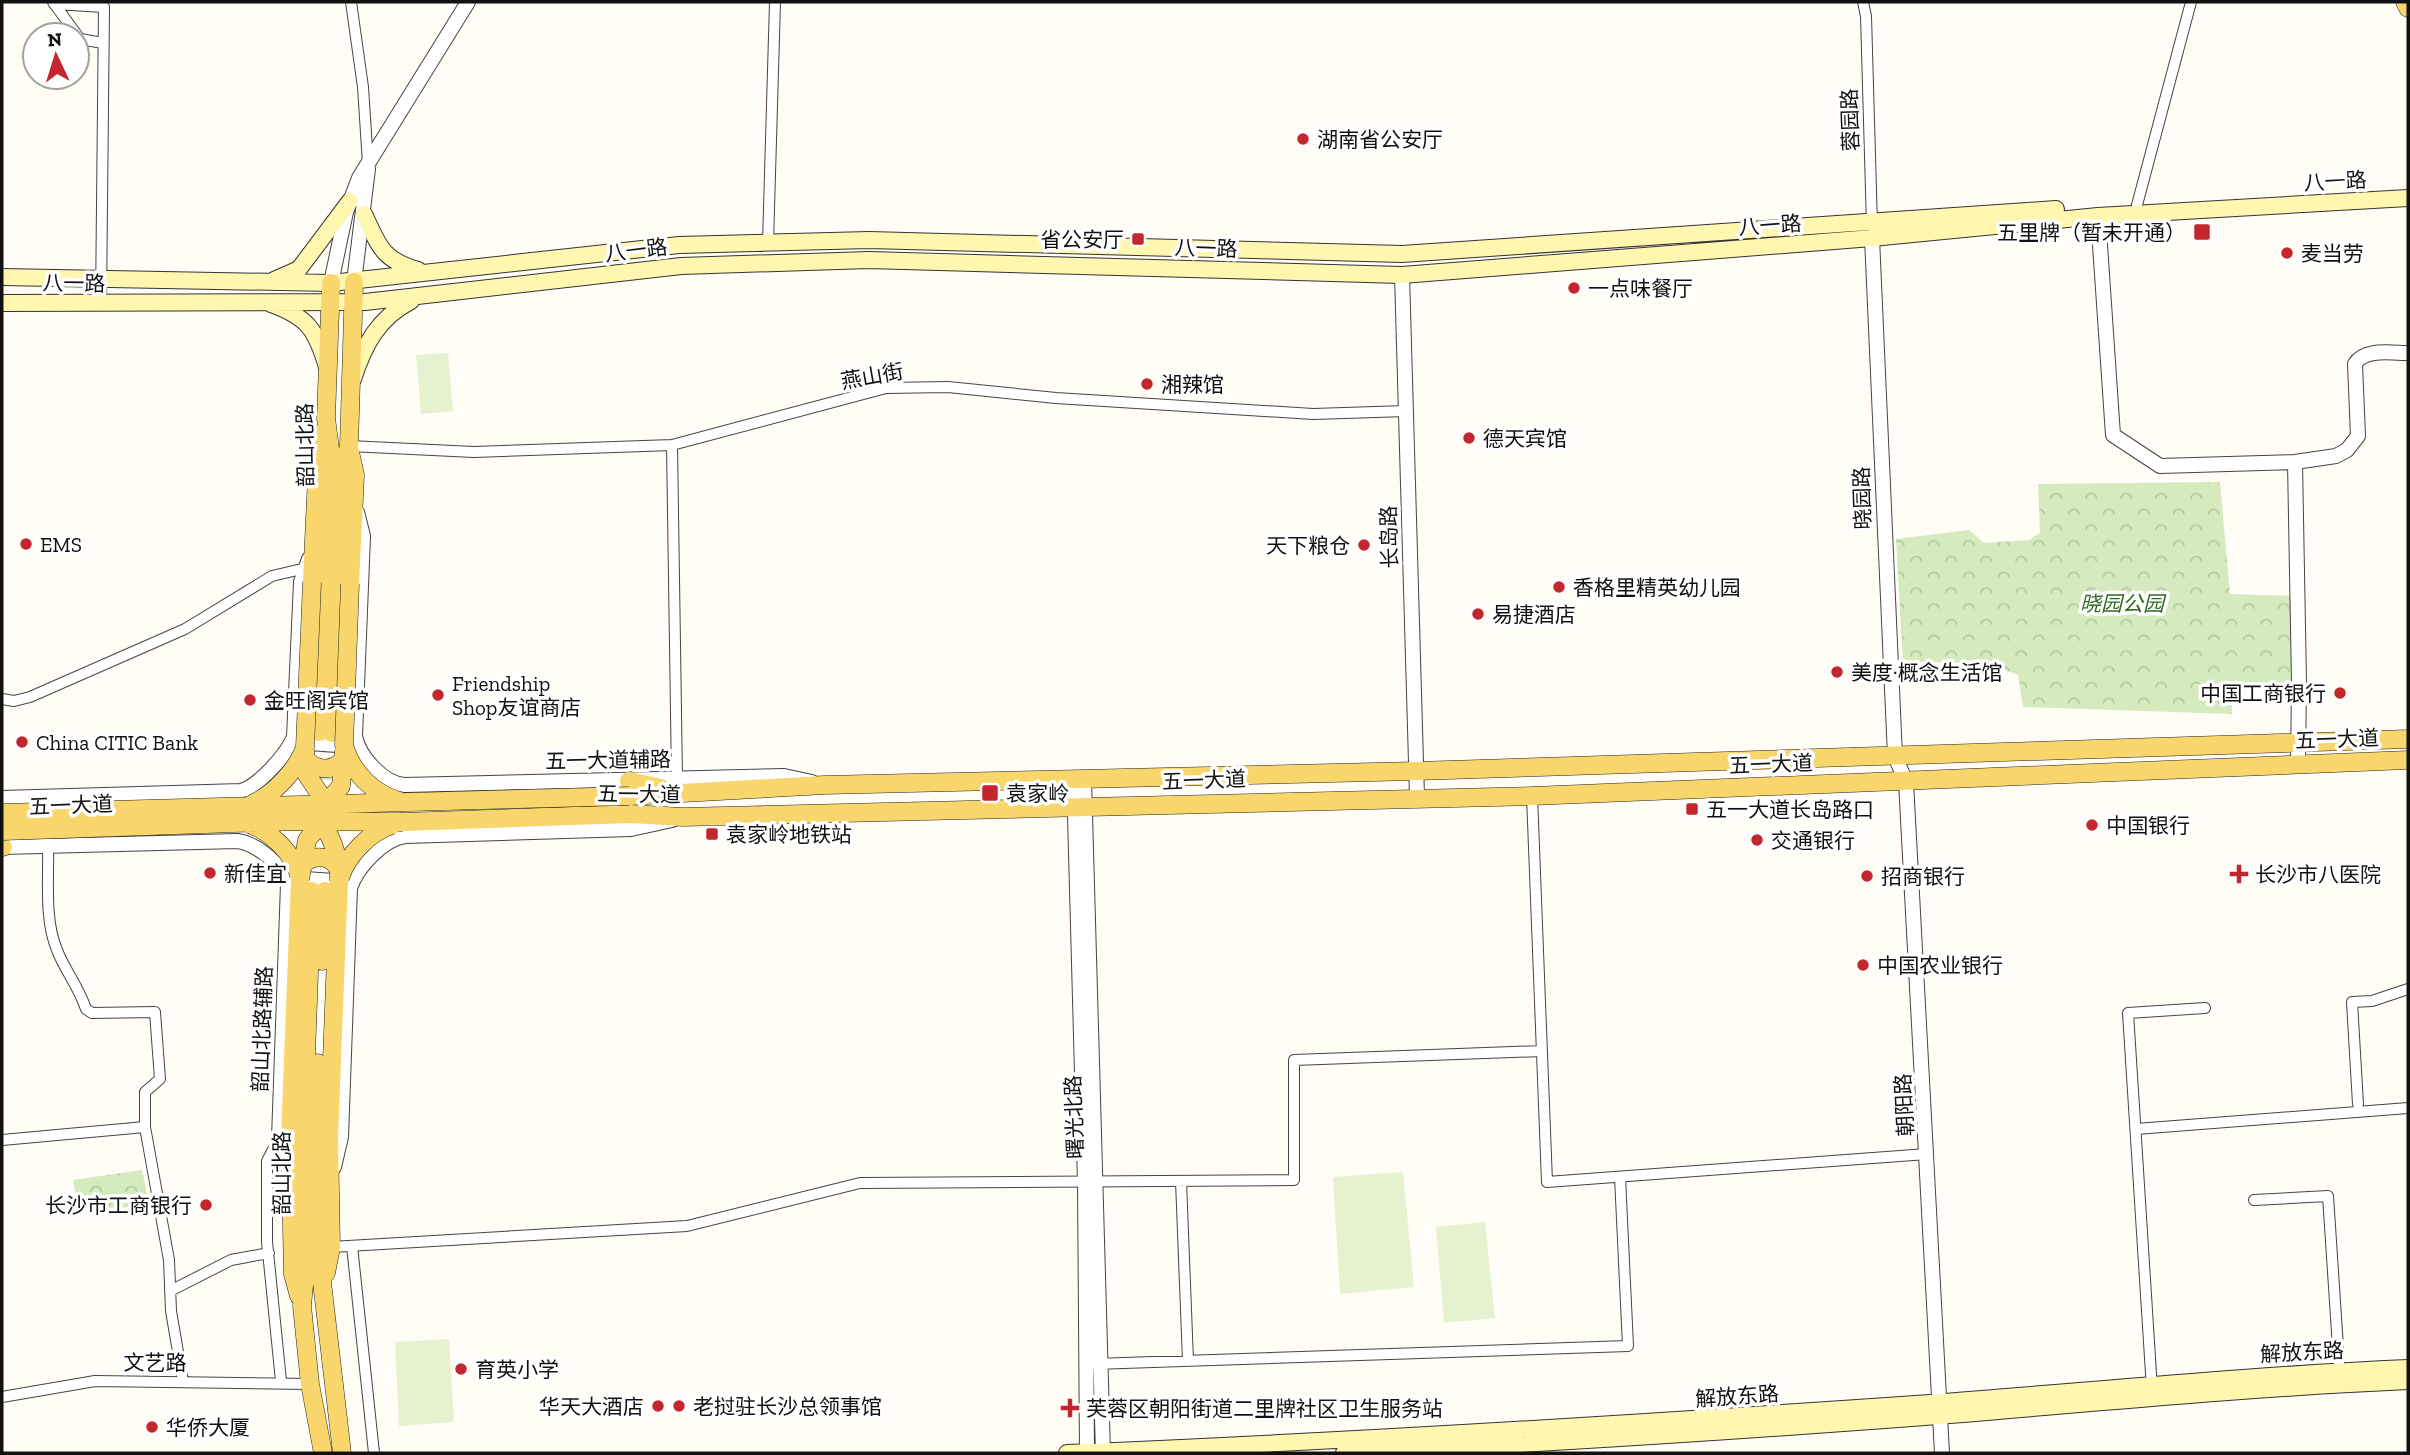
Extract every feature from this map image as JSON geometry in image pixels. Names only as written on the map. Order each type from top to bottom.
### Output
[{"type":"main road","points":[[2405,2],[2408,8]]},
{"type":"main road","name":"八一路","points":[[2,303],[101,305],[259,300],[331,292],[354,282],[424,271],[679,245],[869,240],[1402,254],[1872,220],[2408,189]]},
{"type":"main road","name":"八一路","points":[[2,277],[270,282],[331,292],[353,302],[681,266],[869,260],[1402,275],[1872,238],[2098,216],[2408,198]]},
{"type":"main road","points":[[270,282],[299,269],[350,201]]},
{"type":"main road","points":[[364,214],[387,256],[397,264],[424,271]]},
{"type":"main road","name":"韶山北路","points":[[339,743],[342,474],[349,446],[354,282]]},
{"type":"main road","name":"韶山北路","points":[[331,292],[326,418],[331,457],[339,743]]},
{"type":"main road","points":[[349,391],[373,332],[390,313],[425,296]]},
{"type":"main road","points":[[259,300],[303,318],[319,343],[327,369]]},
{"type":"main road","points":[[248,797],[265,797],[299,762],[318,456],[326,418]]},
{"type":"main road","points":[[301,749],[314,766],[337,766],[355,475],[349,446]]},
{"type":"main road","name":"五一大道","points":[[2,833],[248,797],[328,811],[356,824],[399,830],[629,797],[679,786],[1416,771],[2408,739]]},
{"type":"main road","points":[[339,743],[370,786],[386,797],[406,803]]},
{"type":"main road","points":[[323,1283],[331,1247],[329,1137],[319,880],[307,840],[328,811],[341,786],[339,743]]},
{"type":"main road","points":[[301,749],[309,782],[328,811],[331,839],[319,880],[284,1138],[290,1180],[293,1273],[302,1306]]},
{"type":"main road","name":"五一大道","points":[[2,833],[296,821],[328,811],[406,803],[629,797],[683,817],[1532,796],[2408,760]]},
{"type":"main road","points":[[247,822],[264,831],[295,863],[319,880]]},
{"type":"main road","points":[[319,880],[345,865],[372,835],[399,830]]},
{"type":"main road","name":"韶山北路","points":[[319,880],[316,1137],[318,1248],[342,1453]]},
{"type":"main road","name":"韶山北路","points":[[319,880],[303,1137],[305,1275],[302,1306],[310,1384],[323,1453]]},
{"type":"main road","name":"解放东路","points":[[1344,1453],[1520,1446],[2152,1389],[2340,1377],[2408,1368]]},
{"type":"main road","name":"解放东路","points":[[2340,1377],[2408,1381]]},
{"type":"main road","name":"解放东路","points":[[1067,1453],[1519,1432],[1943,1408]]},
{"type":"street","points":[[351,2],[363,87],[368,164]]},
{"type":"street","name":"韶山北路","points":[[331,292],[350,201],[368,164],[468,2]]},
{"type":"street","points":[[768,243],[775,2]]},
{"type":"street","name":"蓉园路","points":[[1863,2],[1866,16],[1872,238]]},
{"type":"street","points":[[2137,205],[2191,2]]},
{"type":"street","points":[[54,3],[67,21]]},
{"type":"street","points":[[54,3],[104,7],[101,305]]},
{"type":"street","points":[[91,41],[103,43]]},
{"type":"street","name":"韶山北路","points":[[354,282],[368,164]]},
{"type":"street","points":[[2098,216],[2113,435],[2160,466],[2295,462],[2336,456],[2353,444],[2358,436],[2355,363],[2359,358],[2370,354],[2408,353]]},
{"type":"street","name":"晓园路","points":[[1872,238],[1903,755]]},
{"type":"street","name":"长岛路","points":[[1402,275],[1417,797]]},
{"type":"street","name":"燕山街","points":[[349,446],[474,452],[672,444],[886,388],[948,387],[1056,398],[1313,414],[1406,411]]},
{"type":"street","points":[[672,444],[679,786]]},
{"type":"street","points":[[2295,462],[2298,764]]},
{"type":"street","points":[[354,497],[363,536],[339,743],[393,783],[399,830],[631,829],[683,817]]},
{"type":"street","points":[[2,699],[14,701],[30,698],[185,629],[272,576],[309,575]]},
{"type":"street","name":"朝阳路","points":[[1903,755],[1910,781],[1943,1408],[1942,1453]]},
{"type":"street","name":"曙光北路","points":[[1079,779],[1091,1182],[1095,1453]]},
{"type":"street","name":"朝阳路","points":[[1910,781],[1927,1154],[1943,1408],[1949,1453]]},
{"type":"street","name":"五一大道辅路","points":[[393,783],[629,797]]},
{"type":"street","points":[[1532,796],[1547,1182],[1927,1154]]},
{"type":"street","points":[[2,798],[248,797],[246,842]]},
{"type":"street","points":[[2,833],[48,846],[246,842],[319,880],[341,1137],[330,1182]]},
{"type":"street","points":[[48,846],[50,924],[57,950],[78,985],[86,1009],[92,1013],[155,1012],[160,1079],[145,1092],[145,1127],[169,1260],[170,1291],[183,1381]]},
{"type":"street","points":[[2358,1104],[2352,1002],[2372,1001],[2408,989]]},
{"type":"street","points":[[2152,1389],[2128,1013],[2206,1008]]},
{"type":"street","points":[[331,1247],[687,1226],[860,1183],[1294,1180],[1294,1060],[1542,1051]]},
{"type":"street","points":[[2136,1129],[2408,1108]]},
{"type":"street","points":[[2,1140],[145,1127]]},
{"type":"street","points":[[281,1381],[269,1253],[267,1161],[284,1138]]},
{"type":"street","points":[[1094,1364],[1628,1346],[1620,1177]]},
{"type":"street","points":[[1181,1181],[1188,1361]]},
{"type":"street","points":[[2254,1200],[2328,1196],[2340,1377]]},
{"type":"street","points":[[352,1246],[374,1453]]},
{"type":"street","points":[[170,1291],[231,1260],[269,1253]]},
{"type":"street","name":"文艺路","points":[[2,1397],[95,1381],[281,1381],[310,1384]]},
{"type":"green space","points":[[448,353],[453,411],[421,414],[416,355]]},
{"type":"green space","name":"晓园公园","points":[[2220,482],[2230,594],[2298,596],[2299,682],[2231,687],[2232,714],[2023,707],[2018,675],[1988,663],[1903,662],[1896,539],[1969,530],[1984,543],[2029,540],[2040,533],[2038,484]]},
{"type":"green space","points":[[142,1170],[148,1199],[140,1206],[79,1213],[73,1180]]},
{"type":"green space","points":[[1403,1172],[1414,1287],[1340,1294],[1333,1177]]},
{"type":"green space","points":[[1485,1222],[1495,1318],[1444,1323],[1436,1227]]},
{"type":"green space","points":[[449,1339],[454,1422],[399,1426],[395,1342]]},
{"type":"tunnel","points":[[328,807],[332,733]]},
{"type":"place","name":"湖南省公安厅","points":[[1303,139]]},
{"type":"place","name":"五里牌（暂未开通）","points":[[2202,232]]},
{"type":"place","name":"省公安厅","points":[[1138,239]]},
{"type":"place","name":"麦当劳","points":[[2287,253]]},
{"type":"place","name":"一点味餐厅","points":[[1574,288]]},
{"type":"place","name":"湘辣馆","points":[[1147,384]]},
{"type":"place","name":"德天宾馆","points":[[1469,438]]},
{"type":"place","name":"EMS","points":[[26,544]]},
{"type":"place","name":"天下粮仓","points":[[1364,545]]},
{"type":"place","name":"香格里精英幼儿园","points":[[1559,587]]},
{"type":"place","name":"易捷酒店","points":[[1478,614]]},
{"type":"place","name":"美度·概念生活馆","points":[[1837,672]]},
{"type":"place","name":"中国工商银行","points":[[2340,693]]},
{"type":"place","name":"Friendship Shop友谊商店","points":[[438,695]]},
{"type":"place","name":"金旺阁宾馆","points":[[250,700]]},
{"type":"place","name":"China CITIC Bank","points":[[22,742]]},
{"type":"place","name":"袁家岭","points":[[990,793]]},
{"type":"place","name":"五一大道长岛路口","points":[[1692,809]]},
{"type":"place","name":"中国银行","points":[[2092,825]]},
{"type":"place","name":"袁家岭地铁站","points":[[712,834]]},
{"type":"place","name":"交通银行","points":[[1757,840]]},
{"type":"place","name":"新佳宜","points":[[210,873]]},
{"type":"place","name":"长沙市八医院","points":[[2239,874]]},
{"type":"place","name":"招商银行","points":[[1867,876]]},
{"type":"place","name":"中国农业银行","points":[[1863,965]]},
{"type":"place","name":"长沙市工商银行","points":[[206,1205]]},
{"type":"place","name":"育英小学","points":[[461,1369]]},
{"type":"place","name":"华天大酒店","points":[[658,1406]]},
{"type":"place","name":"老挝驻长沙总领事馆","points":[[679,1406]]},
{"type":"place","name":"芙蓉区朝阳街道二里牌社区卫生服务站","points":[[1070,1408]]},
{"type":"place","name":"华侨大厦","points":[[152,1427]]}]
